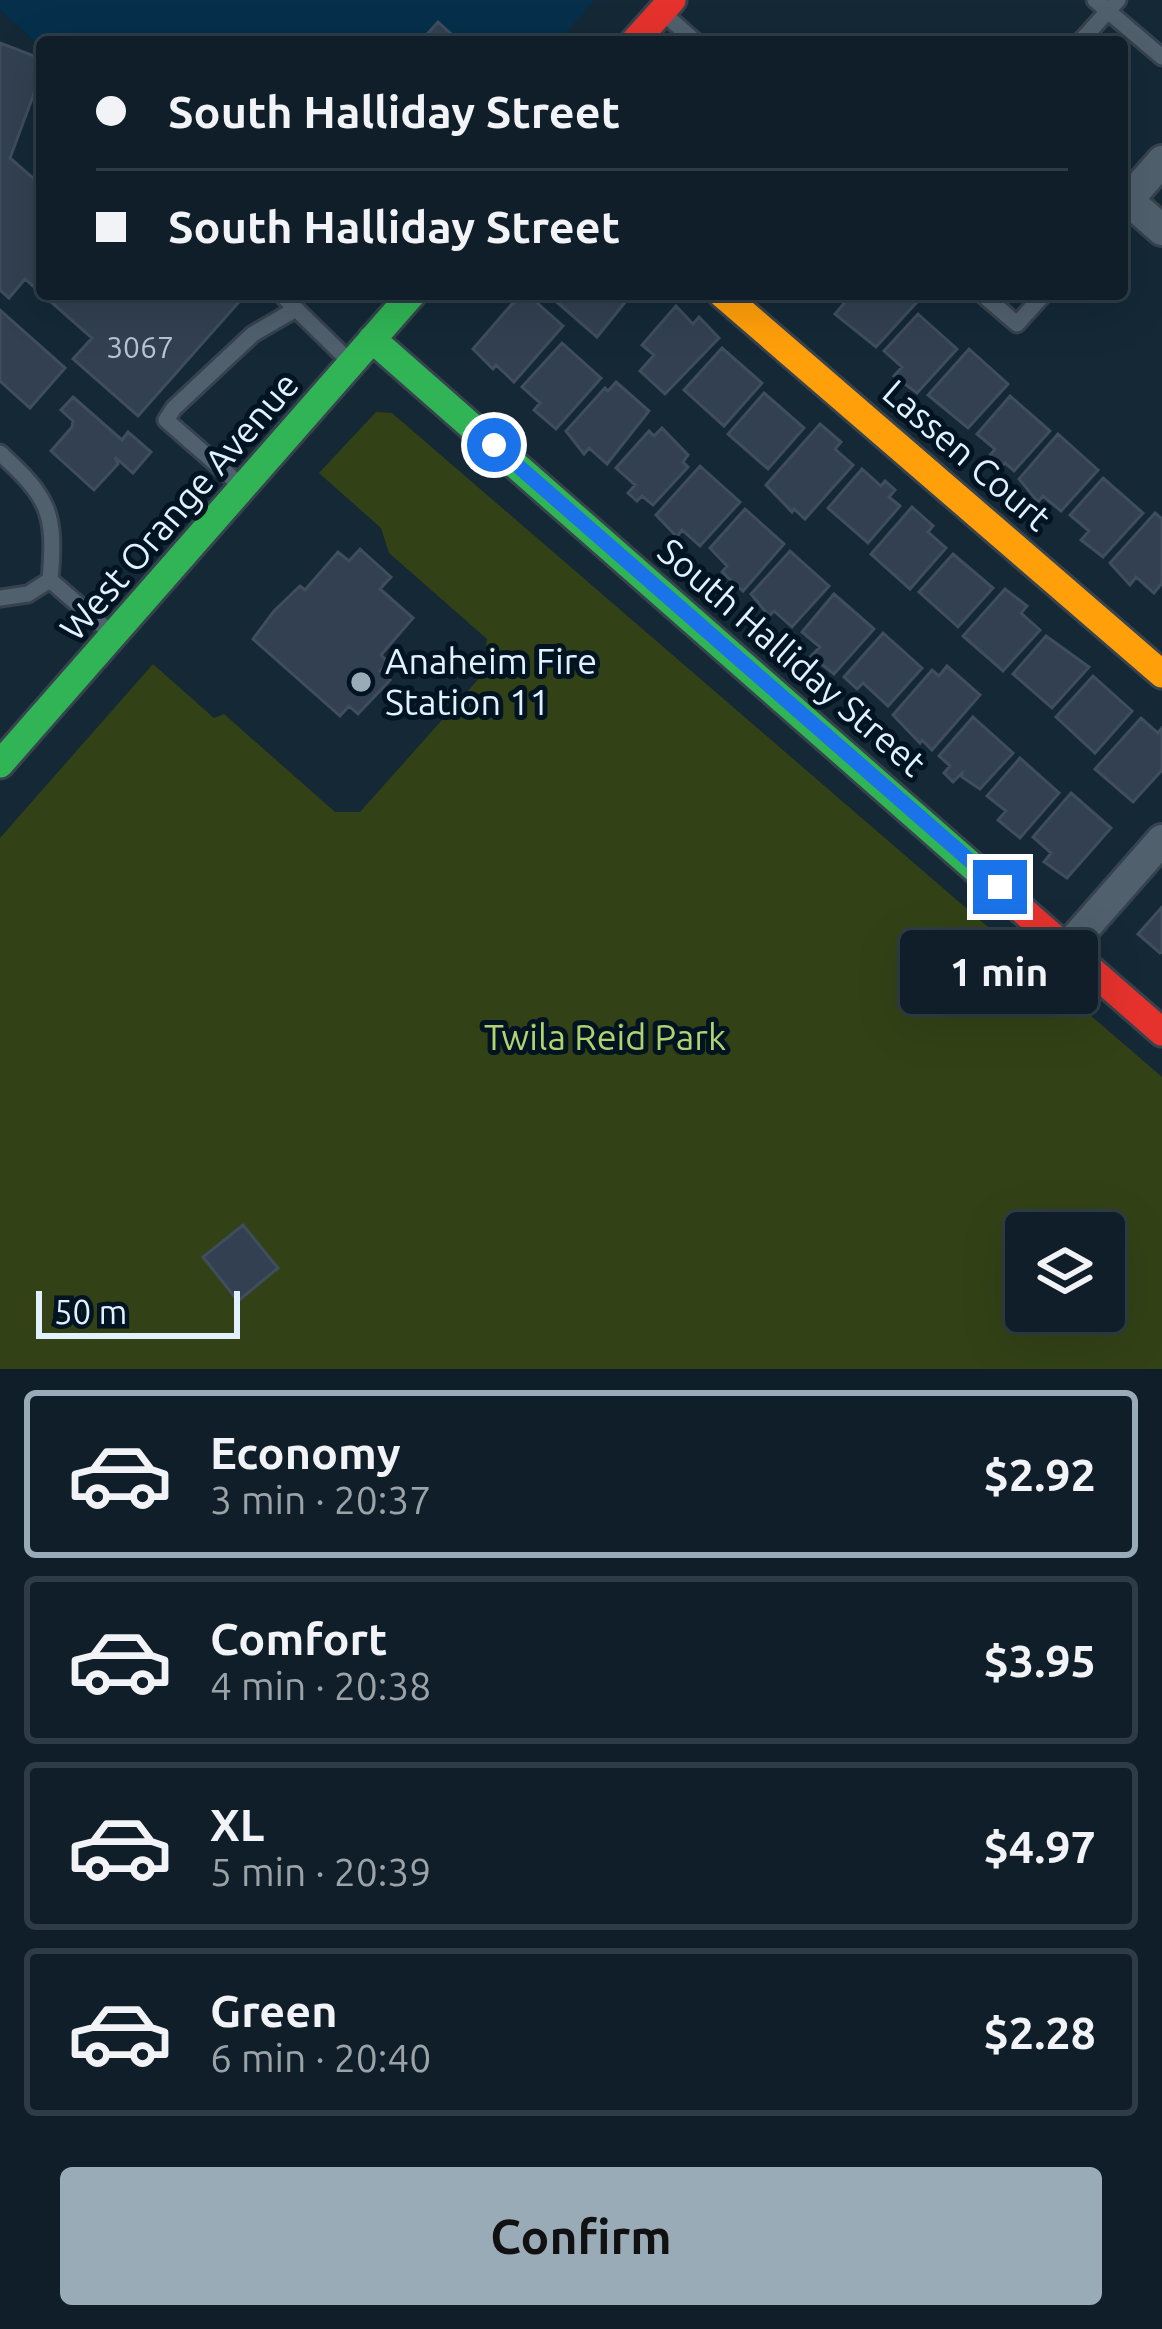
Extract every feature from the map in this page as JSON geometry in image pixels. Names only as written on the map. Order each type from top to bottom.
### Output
[{"type":"street","points":[[638,36],[660,4]]},
{"type":"street","points":[[1128,200],[1162,161]]},
{"type":"street","points":[[1128,205],[1162,230]]},
{"type":"street","name":"West Orange Avenue","points":[[0,764],[407,300]]},
{"type":"street","name":"Lassen Court","points":[[729,300],[1162,674]]},
{"type":"street","name":"South Halliday Street","points":[[373,339],[1162,1032]]},
{"type":"street","points":[[1068,947],[1162,840]]},
{"type":"lane","points":[[660,4],[690,36]]},
{"type":"lane","points":[[1084,36],[1107,4],[1162,57]]},
{"type":"lane","points":[[287,300],[351,363]]},
{"type":"lane","points":[[989,300],[1017,324],[1039,300]]},
{"type":"lane","points":[[243,487],[166,420],[253,334],[296,309]]},
{"type":"lane","points":[[0,453],[40,490],[54,536],[50,580]]},
{"type":"lane","points":[[0,598],[28,594],[50,580]]},
{"type":"lane","points":[[50,580],[114,635]]},
{"type":"shaded area","points":[[0,0],[595,0],[563,36],[36,36],[36,43],[0,10]]},
{"type":"green space","name":"Twila Reid Park","points":[[376,412],[392,413],[1162,1077],[1162,1369],[0,1369],[0,838],[153,664],[214,718],[224,714],[335,812],[360,812],[482,675],[487,639],[389,553],[381,528],[319,473]]},
{"type":"building","points":[[438,22],[453,36],[425,36]]},
{"type":"building","points":[[0,43],[36,57],[36,88],[10,158],[36,181],[36,289],[25,279],[9,298],[0,290]]},
{"type":"building","points":[[49,300],[241,300],[138,416],[73,359],[92,338]]},
{"type":"building","points":[[534,300],[563,326],[514,382],[473,349],[512,304]]},
{"type":"building","points":[[554,300],[627,300],[597,337]]},
{"type":"building","points":[[847,300],[916,303],[876,347],[835,314]]},
{"type":"building","points":[[676,306],[693,324],[699,317],[719,338],[665,394],[640,371],[654,355],[642,345]]},
{"type":"building","points":[[0,310],[65,368],[30,408],[0,381]]},
{"type":"building","points":[[918,314],[957,349],[917,393],[894,376],[902,367],[884,351]]},
{"type":"building","points":[[562,343],[601,378],[556,429],[534,410],[540,403],[522,387]]},
{"type":"building","points":[[722,348],[762,383],[724,426],[684,390]]},
{"type":"building","points":[[969,349],[1008,384],[968,428],[928,395]]},
{"type":"building","points":[[616,382],[649,411],[607,464],[589,448],[584,454],[566,431]]},
{"type":"building","points":[[764,393],[804,428],[768,469],[728,434]]},
{"type":"building","points":[[1010,396],[1050,431],[1014,471],[988,458],[995,449],[977,434]]},
{"type":"building","points":[[73,397],[122,440],[128,432],[151,452],[133,473],[115,457],[118,464],[94,490],[51,451],[72,427],[73,421],[61,410]]},
{"type":"building","points":[[820,424],[841,442],[835,449],[853,465],[805,519],[766,485]]},
{"type":"building","points":[[662,428],[688,455],[683,462],[688,467],[653,505],[628,493],[635,485],[616,468],[649,431],[654,436]]},
{"type":"building","points":[[1058,434],[1098,470],[1061,511],[1043,496],[1038,502],[1019,479]]},
{"type":"building","points":[[700,466],[740,502],[700,546],[682,530],[677,537],[656,515]]},
{"type":"building","points":[[862,469],[881,486],[885,481],[895,490],[889,497],[900,506],[868,543],[828,508]]},
{"type":"building","points":[[1103,478],[1143,513],[1103,557],[1081,540],[1089,531],[1070,515]]},
{"type":"building","points":[[912,507],[933,526],[928,532],[946,548],[910,589],[871,554]]},
{"type":"building","points":[[745,509],[784,544],[743,591],[722,572],[727,566],[710,548]]},
{"type":"building","points":[[1155,513],[1162,519],[1162,583],[1154,593],[1136,577],[1130,585],[1110,563]]},
{"type":"building","points":[[360,549],[391,577],[380,589],[413,618],[381,655],[388,662],[380,671],[390,680],[358,714],[349,706],[340,716],[253,639],[274,611],[300,586],[305,590],[338,552],[349,561]]},
{"type":"building","points":[[790,551],[829,586],[792,627],[774,611],[769,616],[751,594]]},
{"type":"building","points":[[953,554],[993,588],[958,627],[919,592]]},
{"type":"building","points":[[1005,589],[1027,606],[1021,613],[1040,630],[1003,671],[963,636]]},
{"type":"building","points":[[834,594],[874,629],[834,674],[811,656],[820,647],[802,632]]},
{"type":"building","points":[[883,633],[922,668],[888,706],[863,683],[857,689],[844,677]]},
{"type":"building","points":[[1046,636],[1089,667],[1052,708],[1013,674]]},
{"type":"building","points":[[947,666],[980,695],[932,750],[893,715],[932,670],[939,676]]},
{"type":"building","points":[[1093,676],[1132,711],[1095,753],[1056,717]]},
{"type":"building","points":[[973,717],[1013,753],[980,789],[962,773],[953,782],[944,773],[950,766],[939,756]]},
{"type":"building","points":[[1141,718],[1158,733],[1162,728],[1162,770],[1133,802],[1095,769]]},
{"type":"building","points":[[1020,758],[1059,793],[1020,838],[998,820],[1006,811],[987,796]]},
{"type":"building","points":[[1071,793],[1111,828],[1067,878],[1044,862],[1051,853],[1033,837]]},
{"type":"building","points":[[1162,907],[1162,952],[1160,953],[1138,934]]},
{"type":"building","points":[[243,1225],[278,1268],[238,1301],[203,1257]]},
{"type":"traffic: fast","points":[[0,764],[407,300]]},
{"type":"traffic: fast","points":[[372,339],[1004,894]]},
{"type":"traffic: slow","points":[[729,300],[1162,674]]},
{"type":"traffic: jam","points":[[639,36],[672,0]]},
{"type":"traffic: jam","points":[[1004,894],[1162,1032]]},
{"type":"place","name":"Anaheim Fire Station 11","points":[[361,682]]},
{"type":"route","points":[[494,445],[1000,887]]}]
